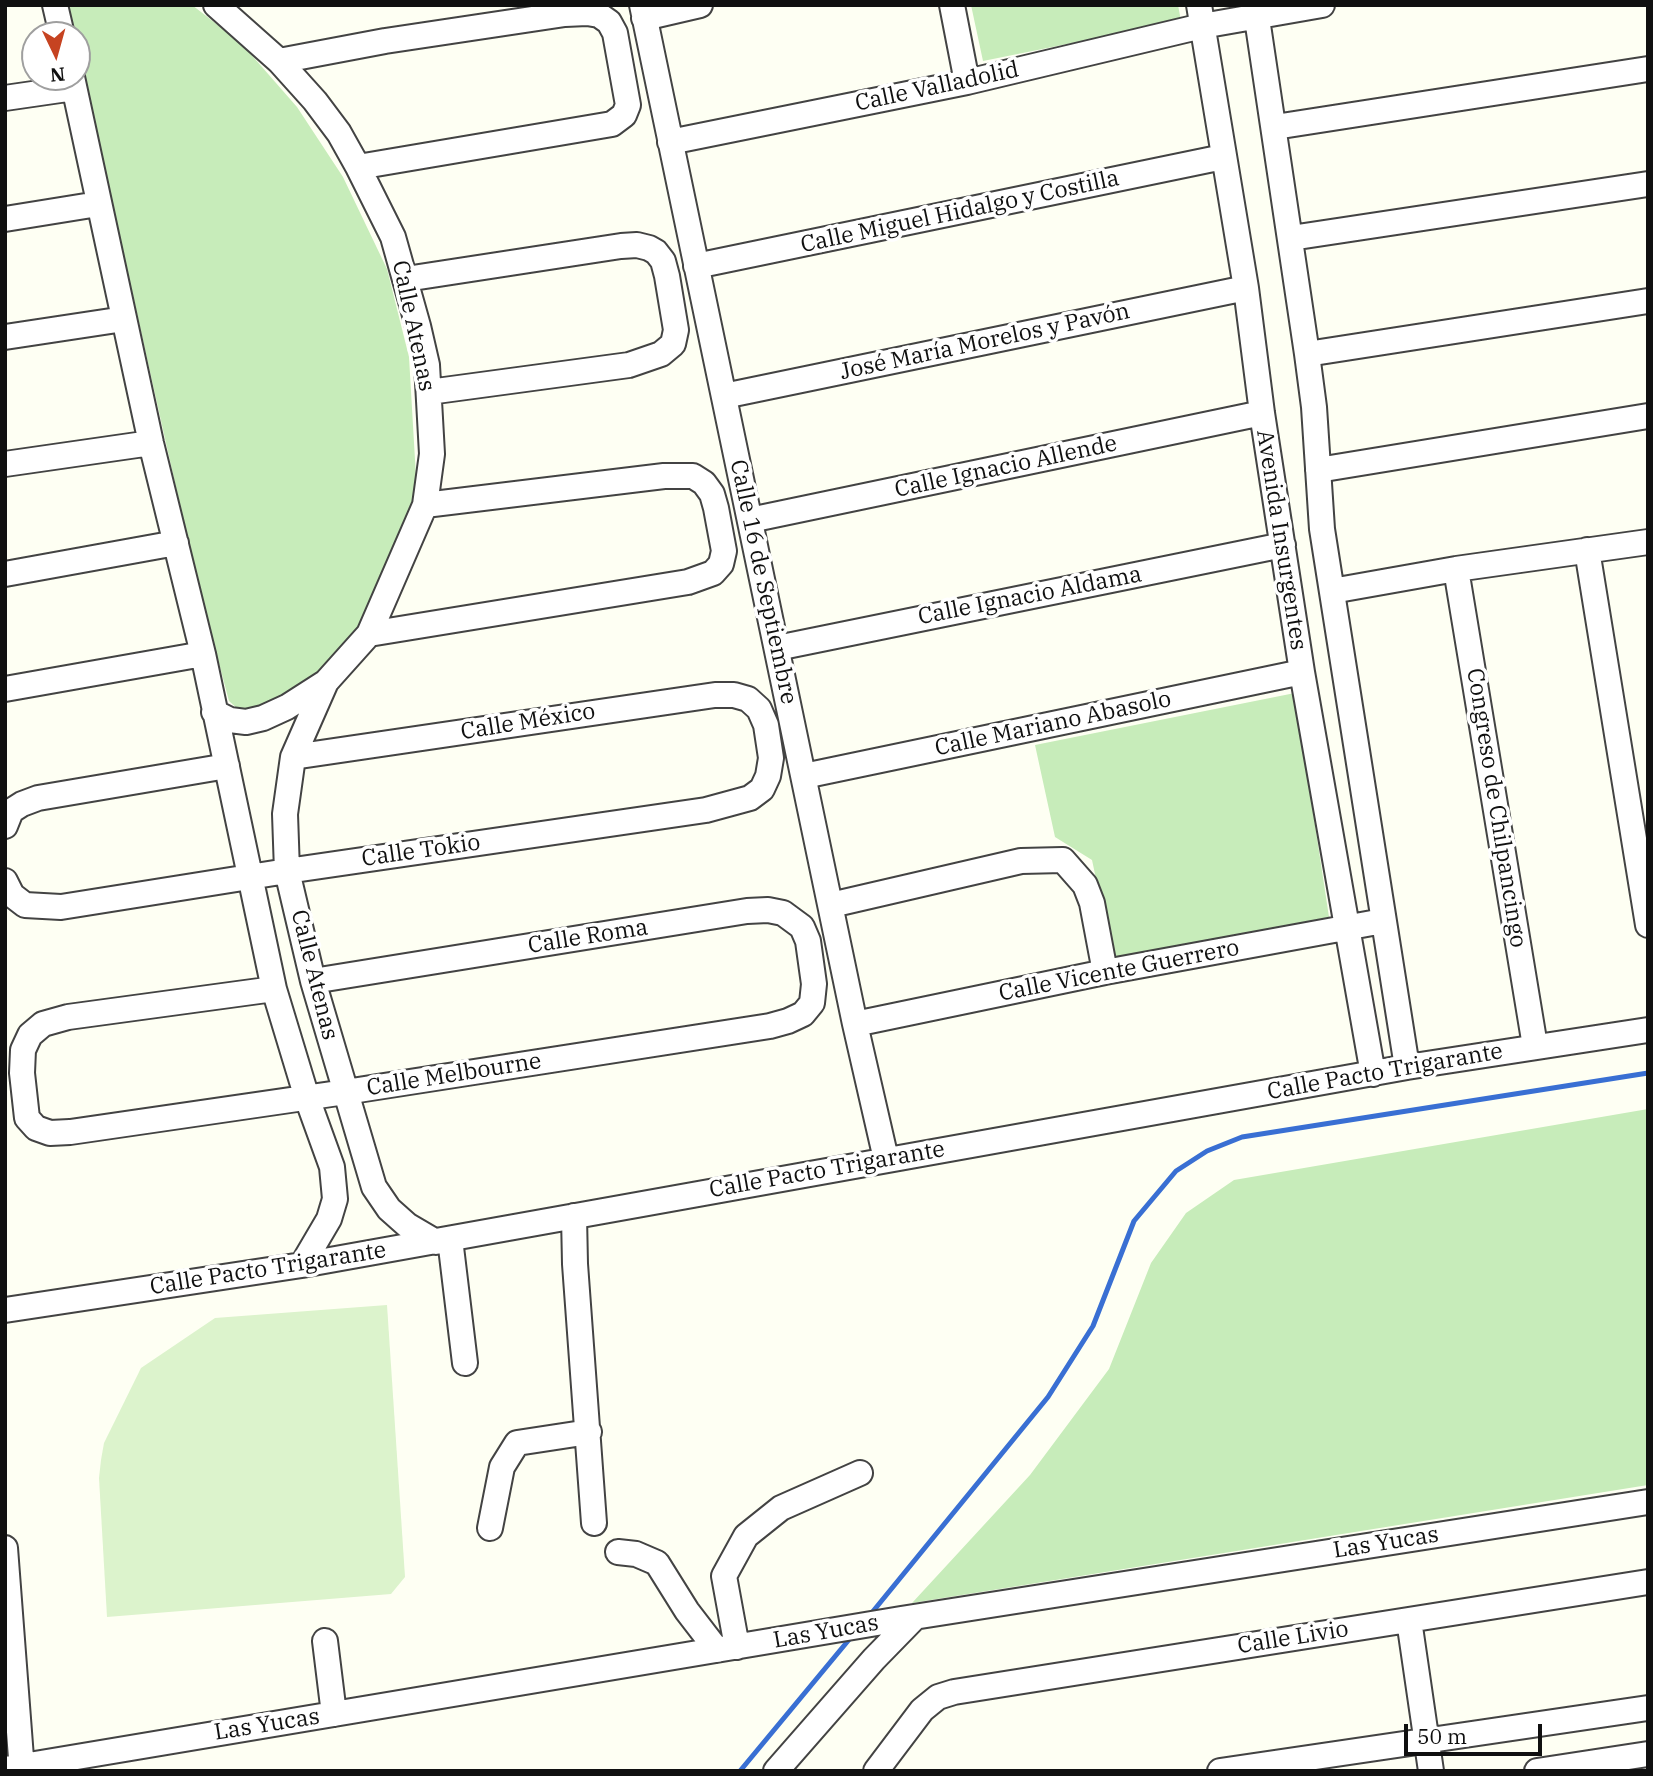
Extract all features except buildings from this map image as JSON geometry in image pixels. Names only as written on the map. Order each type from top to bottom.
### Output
[{"type":"street","name":"Calle Atenas","points":[[214,712],[230,720],[246,722],[287,707],[326,682],[369,634],[425,505],[432,454],[424,352],[393,236],[358,167],[315,101],[279,61],[216,5]]},
{"type":"street","points":[[643,12],[700,5]]},
{"type":"street","points":[[952,5],[967,82]]},
{"type":"street","name":"Calle Valladolid","points":[[670,142],[967,82],[1200,16],[1322,5]]},
{"type":"street","name":"Avenida Insurgentes","points":[[1256,11],[1307,354],[1322,529],[1408,1067]]},
{"type":"street","name":"Calle 16 de Septiembre","points":[[643,12],[855,1024],[886,1159]]},
{"type":"street","points":[[279,61],[373,43],[565,14],[599,15],[609,22],[615,33],[628,105],[624,115],[612,124],[358,167]]},
{"type":"street","name":"Avenida Insurgentes","points":[[1200,16],[1246,288],[1301,672],[1373,1074]]},
{"type":"street","points":[[1275,127],[1648,69]]},
{"type":"street","points":[[5,99],[39,91]]},
{"type":"street","name":"Calle Atenas","points":[[75,91],[151,443],[203,654],[274,989],[307,1098],[332,1167],[335,1199],[329,1219],[302,1265]]},
{"type":"street","name":"Calle Miguel Hidalgo y Costilla","points":[[696,266],[1223,157]]},
{"type":"street","points":[[1291,238],[1648,184]]},
{"type":"street","points":[[5,219],[98,204]]},
{"type":"street","points":[[406,279],[621,246],[649,247],[663,261],[676,330],[673,344],[661,354],[629,365],[429,392]]},
{"type":"street","name":"José María Morelos y Pavón","points":[[724,396],[1246,288]]},
{"type":"street","points":[[1307,354],[1648,301]]},
{"type":"street","points":[[5,337],[124,319]]},
{"type":"street","name":"Calle Ignacio Allende","points":[[750,520],[1262,414]]},
{"type":"street","points":[[1318,470],[1648,416]]},
{"type":"street","points":[[5,464],[151,443]]},
{"type":"street","points":[[369,634],[701,578],[721,564],[723,551],[712,494],[704,483],[692,476],[664,476],[425,505]]},
{"type":"street","points":[[1332,591],[1456,569],[1648,542]]},
{"type":"street","points":[[5,574],[176,543]]},
{"type":"street","name":"Calle Ignacio Aldama","points":[[777,648],[1283,545]]},
{"type":"street","points":[[1587,550],[1648,925]]},
{"type":"street","name":"Congreso de Chilpancingo","points":[[1456,569],[1535,1046]]},
{"type":"street","points":[[5,689],[203,654]]},
{"type":"street","name":"Calle Mariano Abasolo","points":[[804,776],[1301,672]]},
{"type":"street","name":"Calle Atenas","points":[[326,682],[293,757],[285,814],[287,871],[313,981],[374,1187],[398,1217],[443,1240]]},
{"type":"street","name":"Calle México","points":[[293,757],[697,696],[734,695],[748,699],[759,709]]},
{"type":"street","name":"Calle Tokio","points":[[5,881],[12,895],[25,905],[61,907],[734,804],[750,798],[762,789],[768,776],[771,758],[766,725],[759,709]]},
{"type":"street","points":[[8,818],[22,803],[38,798],[227,766]]},
{"type":"street","points":[[831,905],[1021,861],[1063,860],[1085,885],[1092,903],[1105,972]]},
{"type":"street","name":"Calle Roma","points":[[313,981],[734,913],[768,910],[783,913],[802,927],[808,941],[814,984]]},
{"type":"street","name":"Calle Vicente Guerrero","points":[[855,1024],[1105,972],[1383,921]]},
{"type":"street","name":"Calle Melbourne","points":[[274,989],[68,1017],[43,1024],[30,1035],[23,1050],[24,1109],[27,1118],[36,1128],[50,1133],[70,1132],[770,1026],[803,1014],[812,1003],[814,984]]},
{"type":"street","name":"Calle Pacto Trigarante","points":[[5,1310],[302,1265],[1408,1067],[1648,1030]]},
{"type":"street","points":[[574,1216],[575,1264],[594,1523]]},
{"type":"street","points":[[443,1240],[465,1363]]},
{"type":"street","points":[[490,1528],[502,1467],[517,1443],[589,1432]]},
{"type":"street","points":[[727,1648],[724,1576],[746,1536],[781,1508],[860,1473]]},
{"type":"street","name":"Las Yucas","points":[[17,1769],[908,1618],[1648,1503]]},
{"type":"street","points":[[5,1548],[17,1769]]},
{"type":"street","points":[[618,1552],[636,1554],[657,1563],[687,1611],[727,1648]]},
{"type":"street","name":"Calle Livio","points":[[876,1771],[908,1726],[938,1697],[978,1688],[1648,1582]]},
{"type":"street","points":[[776,1771],[908,1618]]},
{"type":"street","points":[[1409,1620],[1431,1771]]},
{"type":"street","points":[[325,1642],[334,1714]]},
{"type":"street","points":[[1220,1771],[1648,1708]]},
{"type":"street","points":[[1537,1771],[1648,1754]]},
{"type":"green space","points":[[68,5],[192,5],[241,43],[297,107],[343,177],[387,269],[409,357],[417,494],[365,634],[305,687],[260,710],[241,712],[229,701],[196,577],[87,91],[91,91],[91,21],[72,21]]},
{"type":"green space","points":[[971,5],[1178,5],[1181,21],[983,61]]},
{"type":"green space","points":[[1295,693],[1329,917],[1114,963],[1092,860],[1055,837],[1035,745]]},
{"type":"green space","points":[[1648,1109],[1648,1485],[912,1603],[1030,1475],[1109,1369],[1151,1263],[1186,1213],[1234,1180]]},
{"type":"green space","points":[[387,1305],[405,1577],[391,1594],[107,1617],[99,1478],[101,1460],[104,1443],[141,1368],[215,1318]]},
{"type":"waterway","points":[[870,1615],[1048,1397],[1093,1326],[1134,1221],[1176,1171],[1207,1151],[1242,1137],[1648,1073]]},
{"type":"waterway","points":[[740,1771],[852,1636]]}]
